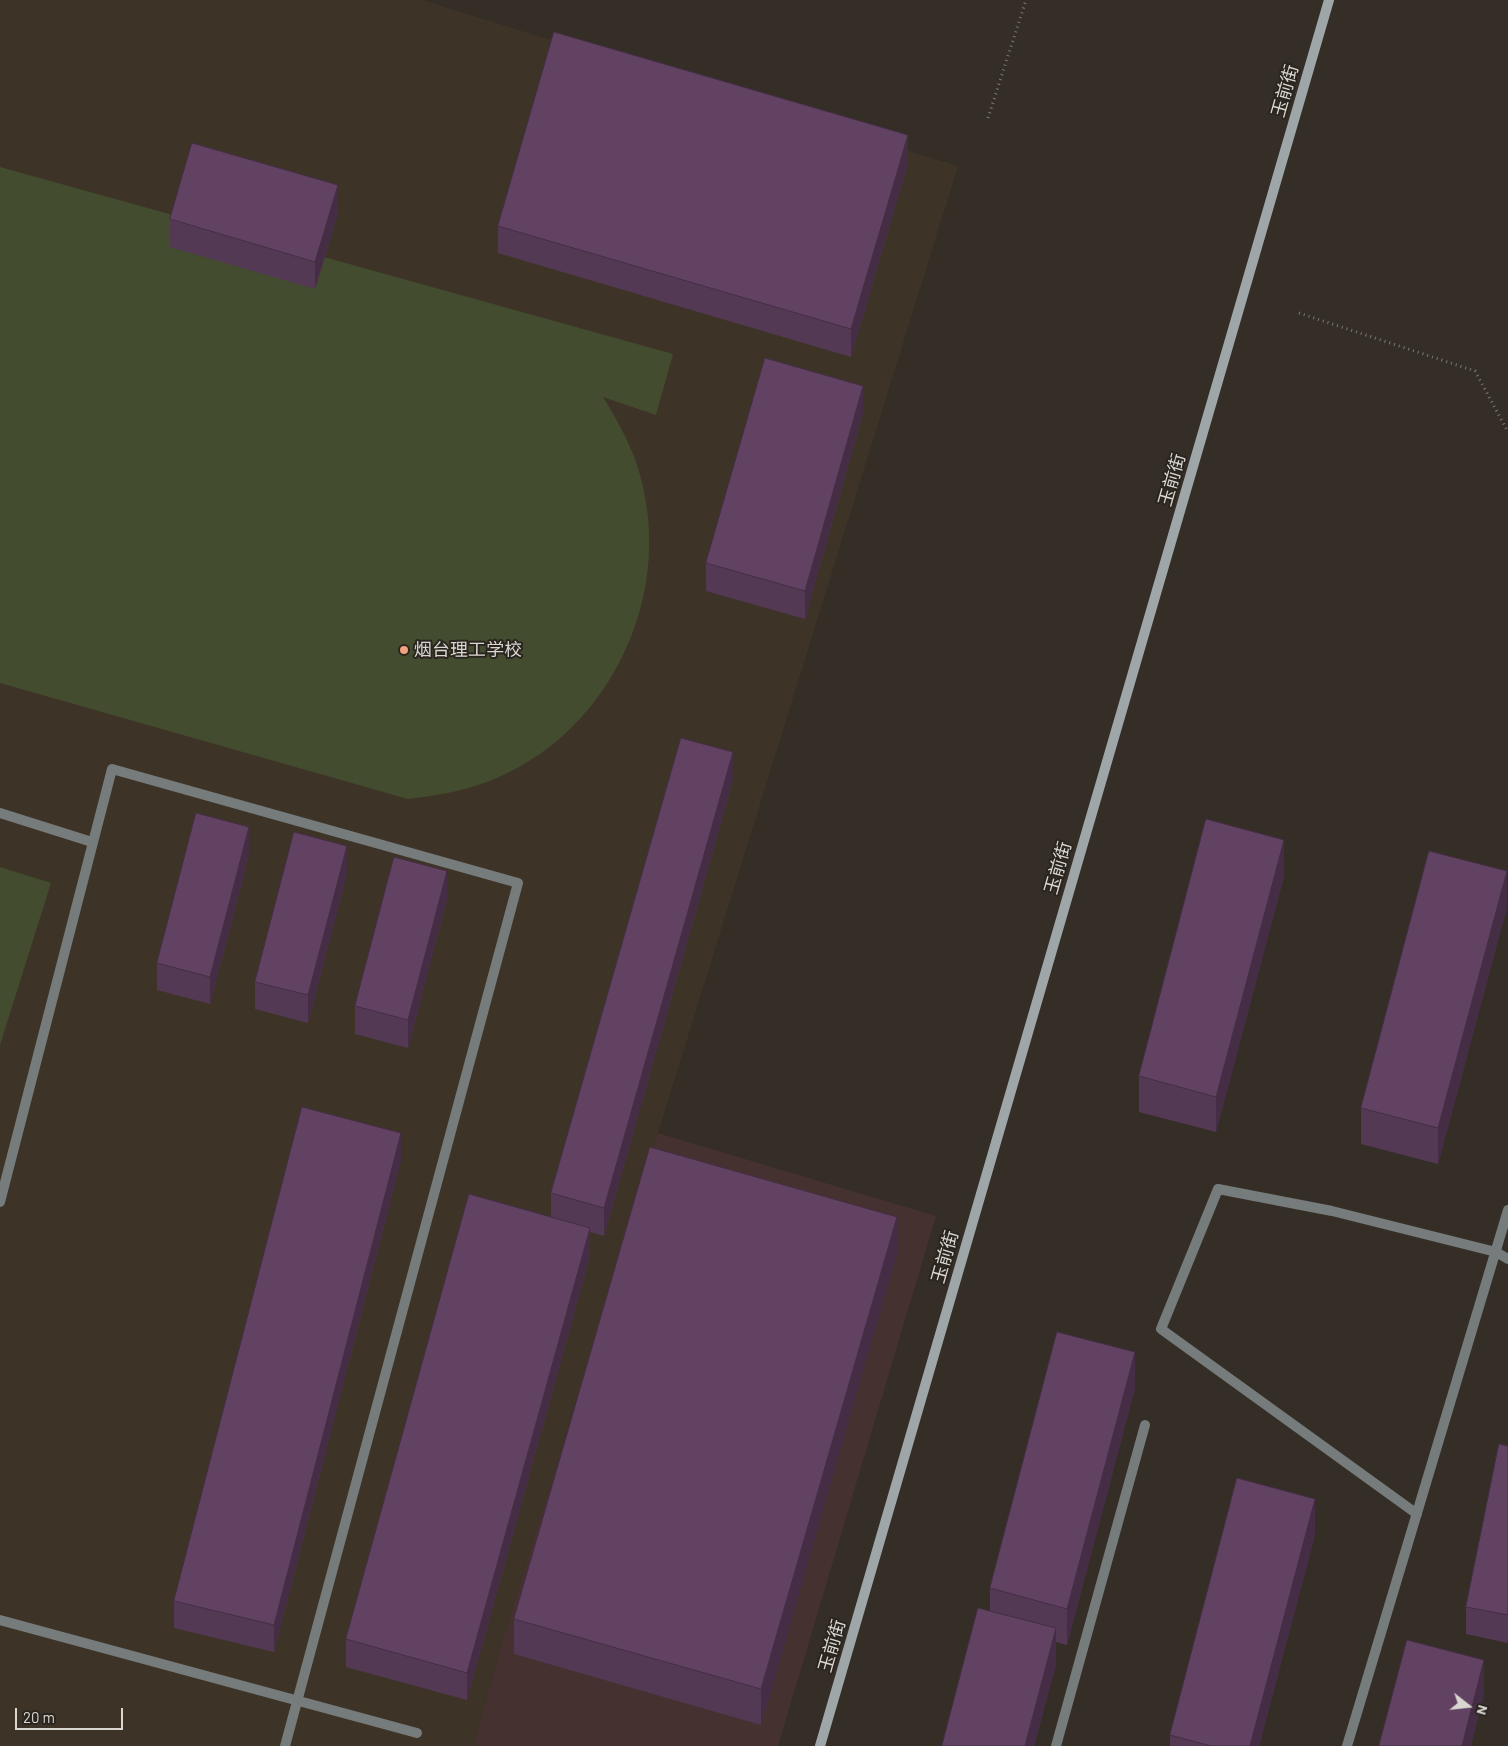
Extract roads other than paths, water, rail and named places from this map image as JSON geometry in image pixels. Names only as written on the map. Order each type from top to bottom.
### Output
[{"type":"street","name":"玉前街","points":[[820,1746],[1328,0]]},
{"type":"street","points":[[0,1202],[112,769],[518,883],[285,1746]]},
{"type":"street","points":[[0,813],[92,842]]},
{"type":"street","points":[[1417,1514],[1161,1329],[1218,1189],[1332,1210],[1496,1252],[1508,1259]]},
{"type":"street","points":[[1347,1746],[1508,1210]]},
{"type":"street","points":[[1056,1746],[1145,1425]]},
{"type":"street","points":[[0,1620],[416,1732]]},
{"type":"place","name":"烟台理工学校","points":[[404,650]]}]
